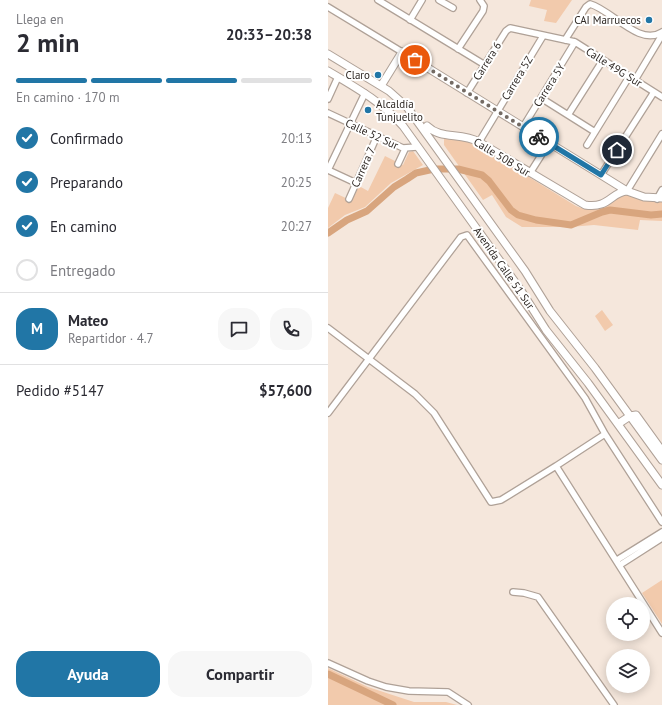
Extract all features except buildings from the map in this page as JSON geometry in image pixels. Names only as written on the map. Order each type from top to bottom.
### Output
[{"type":"main road","points":[[381,86],[402,52],[626,191],[640,196],[660,198]]},
{"type":"main road","name":"Avenida Calle 51 Sur","points":[[328,54],[381,86],[399,98],[408,107],[527,274],[550,310],[595,368],[662,460]]},
{"type":"main road","name":"Avenida Calle 51 Sur","points":[[328,71],[365,93],[390,112],[428,161],[520,289],[546,330],[588,383],[662,485]]},
{"type":"main road","name":"Calle 50B Sur","points":[[408,107],[434,133],[462,135],[479,142],[577,202],[589,206],[600,205],[609,201],[620,192],[626,191]]},
{"type":"main road","points":[[618,424],[634,414],[639,416],[662,451]]},
{"type":"street","points":[[378,0],[485,65]]},
{"type":"street","points":[[410,20],[422,0]]},
{"type":"street","points":[[439,0],[453,8]]},
{"type":"street","points":[[458,49],[484,7],[480,0]]},
{"type":"street","points":[[565,40],[586,7],[590,4],[641,35],[652,36],[662,32]]},
{"type":"street","points":[[328,7],[402,52]]},
{"type":"street","name":"Calle 49G Sur","points":[[508,29],[575,42],[662,97]]},
{"type":"street","name":"Carrera 6","points":[[467,93],[508,29]]},
{"type":"street","points":[[635,80],[662,35]]},
{"type":"street","name":"Carrera 5Z","points":[[479,142],[543,36]]},
{"type":"street","name":"Carrera 5Y","points":[[523,127],[575,42]]},
{"type":"street","points":[[568,114],[603,60]]},
{"type":"street","points":[[328,99],[338,77]]},
{"type":"street","points":[[587,145],[629,77]]},
{"type":"street","points":[[601,175],[654,92]]},
{"type":"street","points":[[356,183],[328,170],[365,93]]},
{"type":"street","points":[[541,98],[595,132]]},
{"type":"street","name":"Calle 52 Sur","points":[[328,113],[405,149],[417,147]]},
{"type":"street","points":[[626,191],[662,134]]},
{"type":"street","name":"Carrera 7","points":[[349,199],[377,136]]},
{"type":"street","points":[[530,173],[549,143]]},
{"type":"street","points":[[398,164],[405,149]]},
{"type":"street","points":[[660,198],[662,190]]},
{"type":"street","points":[[328,413],[461,236],[467,235],[585,398],[605,434],[662,522]]},
{"type":"street","points":[[328,328],[415,394],[434,413],[491,502],[501,500],[605,434]]},
{"type":"street","points":[[556,466],[619,563],[662,633]]},
{"type":"street","points":[[619,563],[662,532]]},
{"type":"street","points":[[619,563],[662,538]]},
{"type":"street","points":[[513,592],[538,597],[614,705]]},
{"type":"street","points":[[328,663],[368,681],[386,687],[409,691],[448,692],[468,705]]},
{"type":"shaded area","points":[[531,0],[572,0],[556,23],[544,21],[547,10],[529,6]]},
{"type":"shaded area","points":[[444,138],[465,140],[475,144],[576,206],[584,209],[605,206],[624,194],[662,200],[662,221],[640,220],[638,230],[594,225],[570,227],[522,227],[506,217],[492,195],[483,200],[444,145]]},
{"type":"shaded area","points":[[413,151],[423,165],[391,183],[365,207],[345,215],[328,228],[328,208],[335,193],[352,201],[359,186],[368,191],[385,156],[403,165],[409,152]]},
{"type":"shaded area","points":[[602,310],[613,325],[605,331],[595,316]]},
{"type":"shaded area","points":[[662,580],[662,624],[650,605],[650,597],[645,597],[642,593]]},
{"type":"shaded area","points":[[328,668],[368,687],[414,702],[446,702],[457,705],[328,705]]},
{"type":"waterway","points":[[328,233],[347,220],[367,211],[394,187],[416,173],[434,169],[458,169],[482,175],[489,181],[511,210],[518,215],[536,220],[571,225],[610,210],[651,215],[662,214]]},
{"type":"waterway","points":[[328,674],[393,705]]},
{"type":"way so far","points":[[415,60],[539,137]]},
{"type":"place","name":"CAI Marruecos","points":[[649,20]]},
{"type":"place","name":"Claro","points":[[378,75]]},
{"type":"place","name":"Alcaldía Tunjuelito","points":[[368,110]]},
{"type":"route","points":[[539,137],[601,175],[617,150]]}]
